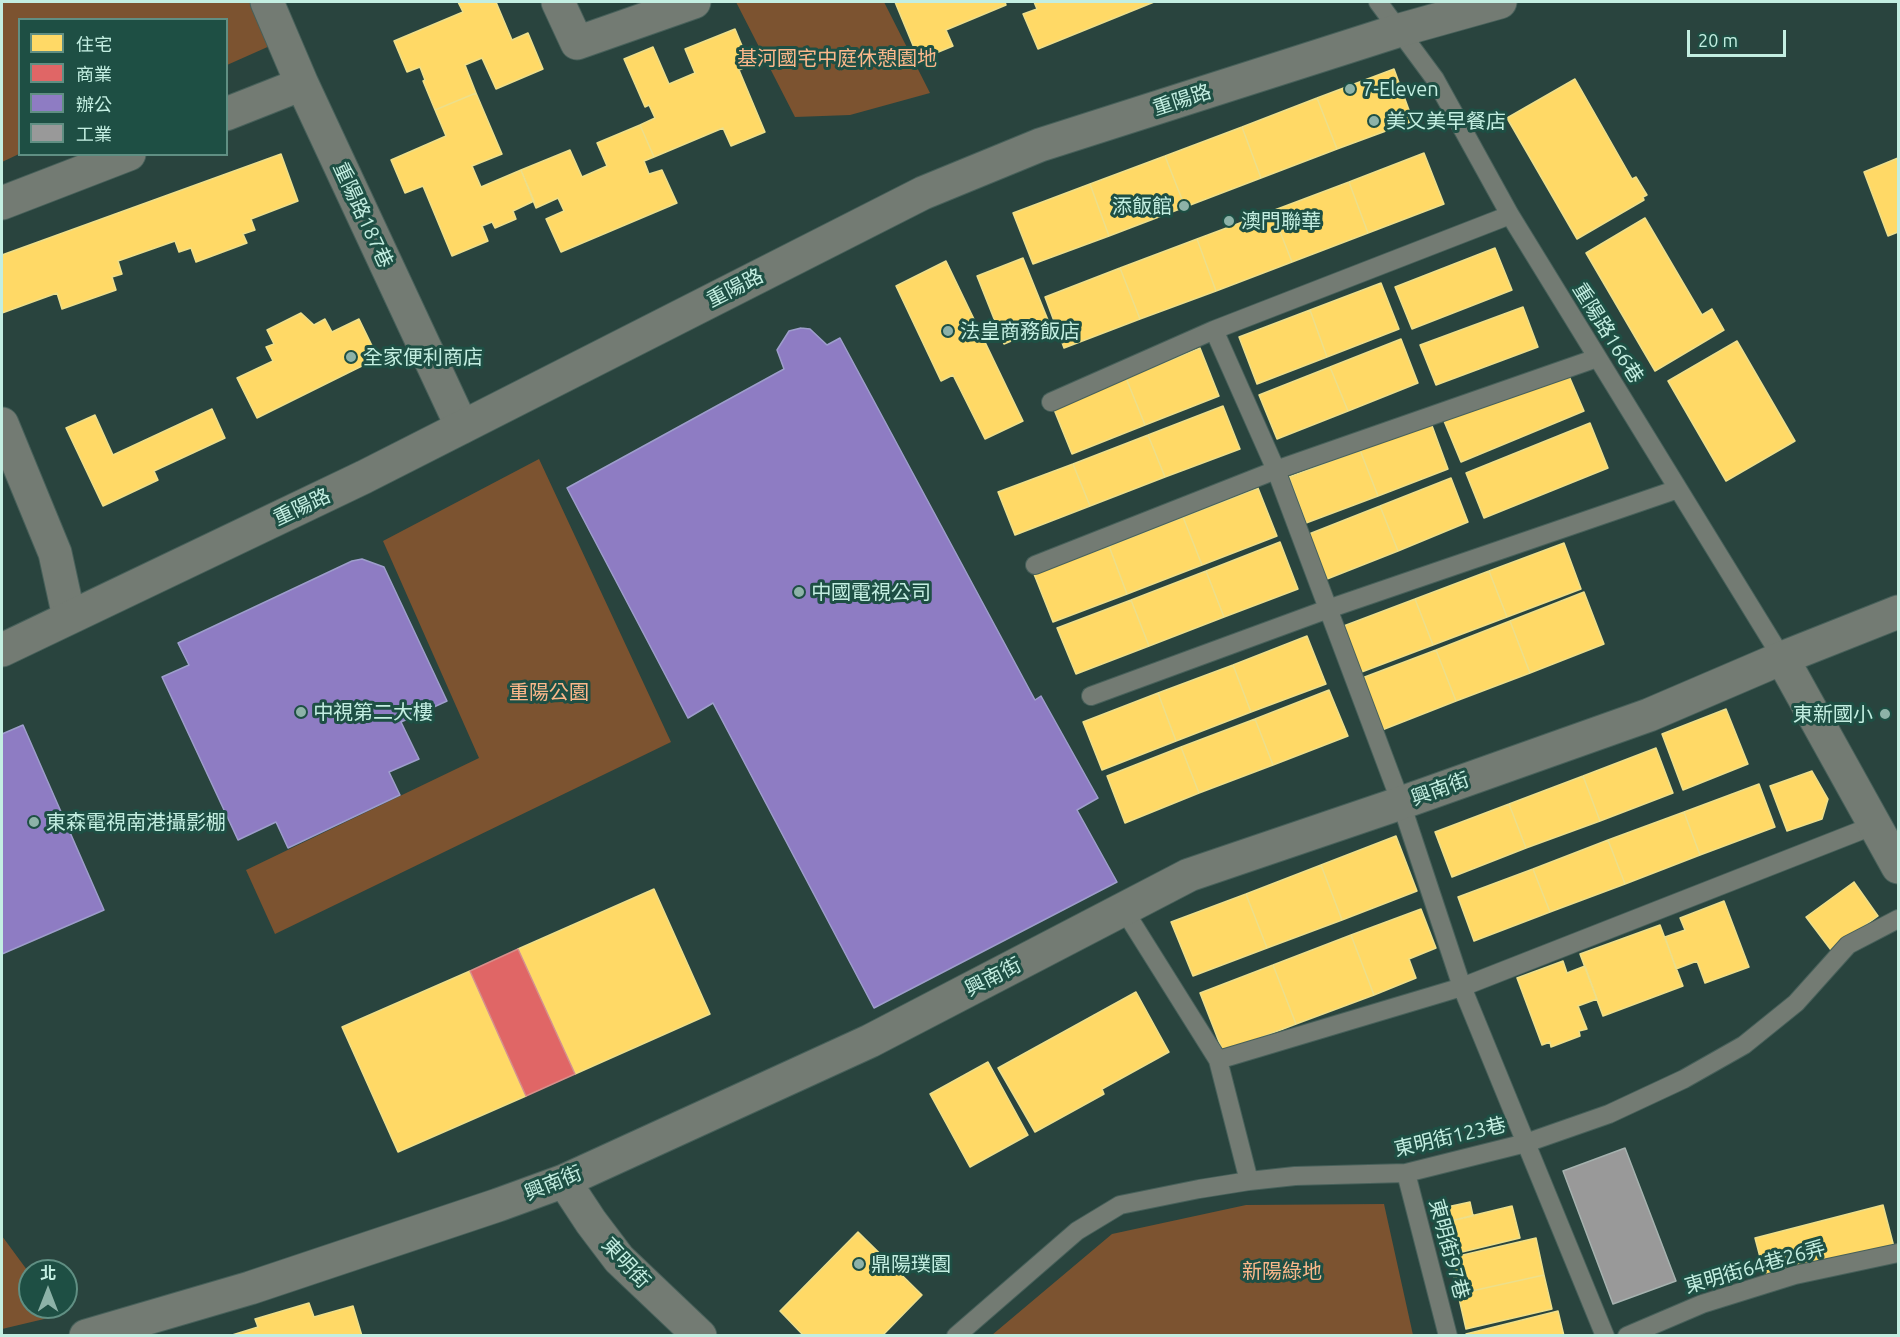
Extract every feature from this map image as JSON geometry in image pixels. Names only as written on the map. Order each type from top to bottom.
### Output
[{"type":"street","name":"重陽路187巷","points":[[267,2],[302,84],[462,427]]},
{"type":"street","points":[[558,2],[577,43],[694,2]]},
{"type":"street","name":"重陽路","points":[[2,650],[364,477],[923,193],[1040,145],[1400,30],[1500,2]]},
{"type":"street","points":[[228,113],[302,84]]},
{"type":"street","points":[[2,203],[124,156]]},
{"type":"street","points":[[2,424],[55,553],[69,617]]},
{"type":"street","name":"興南街","points":[[86,1335],[249,1288],[498,1205],[564,1180],[870,1041],[1189,875],[1650,715],[1782,658],[1899,612]]},
{"type":"street","points":[[1782,658],[1899,867]]},
{"type":"street","name":"東明街","points":[[564,1180],[591,1222],[619,1259],[700,1335]]},
{"type":"lane","name":"重陽路166巷","points":[[1378,2],[1435,79],[1510,215],[1782,658]]},
{"type":"lane","points":[[1051,402],[1214,330],[1510,215]]},
{"type":"lane","points":[[1214,330],[1276,470],[1401,803],[1462,987],[1605,1335]]},
{"type":"lane","points":[[1035,566],[1276,470],[1597,358]]},
{"type":"lane","points":[[1091,696],[1328,609],[1678,489]]},
{"type":"lane","points":[[1218,1060],[1462,987],[1875,825]]},
{"type":"lane","points":[[1124,910],[1218,1060],[1249,1181]]},
{"type":"lane","name":"東明街123巷","points":[[956,1335],[1077,1231],[1120,1205],[1249,1181],[1295,1176],[1406,1173],[1526,1143],[1609,1114],[1684,1079],[1744,1044],[1796,1003],[1848,945],[1899,919]]},
{"type":"lane","name":"東明街97巷","points":[[1406,1173],[1448,1335]]},
{"type":"lane","name":"東明街64巷26弄","points":[[1627,1335],[1702,1304],[1775,1282],[1899,1253]]},
{"type":"green space","points":[[2,2],[262,2],[281,41],[228,65],[228,18],[18,18],[18,154],[2,162]]},
{"type":"green space","name":"基河國宅中庭休憩園地","points":[[736,2],[884,2],[930,93],[850,115],[795,117]]},
{"type":"green space","name":"重陽公園","points":[[539,459],[671,742],[275,934],[246,870],[479,758],[383,541]]},
{"type":"green space","name":"新陽綠地","points":[[1384,1204],[1413,1335],[992,1335],[1112,1234],[1246,1205]]},
{"type":"green space","points":[[2,1236],[19,1259],[18,1319],[44,1319],[2,1329]]},
{"type":"building: 住宅","points":[[458,2],[496,2],[512,40],[528,33],[543,69],[496,89],[482,58],[465,65],[476,93],[435,110],[420,67],[407,72],[394,41],[463,12]]},
{"type":"building: 住宅","points":[[895,2],[1005,2],[1006,5],[946,30],[953,46],[919,60]]},
{"type":"building: 住宅","points":[[1034,2],[1154,2],[1038,49],[1023,14],[1037,9]]},
{"type":"building: 住宅","points":[[735,29],[750,65],[739,70],[765,132],[731,146],[723,128],[654,157],[640,125],[655,118],[649,105],[645,107],[624,59],[653,47],[669,84],[695,73],[685,49]]},
{"type":"building: 住宅","points":[[1394,69],[1413,121],[1337,149],[1317,98]]},
{"type":"building: 住宅","points":[[1575,79],[1632,179],[1636,177],[1647,195],[1643,197],[1644,200],[1577,239],[1507,118]]},
{"type":"building: 住宅","points":[[476,93],[502,154],[472,166],[481,187],[521,170],[534,201],[513,211],[516,219],[495,228],[492,222],[482,226],[488,241],[452,256],[423,186],[405,193],[391,160],[446,136],[435,110]]},
{"type":"building: 住宅","points":[[1317,98],[1337,149],[1261,178],[1242,127]]},
{"type":"building: 住宅","points":[[640,125],[654,157],[644,161],[649,174],[662,170],[677,203],[561,252],[546,219],[564,211],[558,198],[536,208],[521,170],[570,150],[582,177],[607,166],[597,143]]},
{"type":"building: 住宅","points":[[1242,127],[1261,178],[1185,207],[1165,156]]},
{"type":"building: 住宅","points":[[1424,153],[1444,204],[1368,233],[1349,182]]},
{"type":"building: 住宅","points":[[281,154],[298,201],[251,219],[255,230],[243,234],[247,243],[196,262],[191,248],[179,252],[175,241],[118,261],[122,274],[112,277],[116,290],[62,309],[57,293],[2,313],[2,255]]},
{"type":"building: 住宅","points":[[1165,156],[1185,207],[1109,236],[1090,184]]},
{"type":"building: 住宅","points":[[1898,158],[1898,232],[1888,236],[1864,172]]},
{"type":"building: 住宅","points":[[1349,182],[1368,233],[1292,262],[1272,211]]},
{"type":"building: 住宅","points":[[1090,184],[1109,236],[1033,264],[1013,213]]},
{"type":"building: 住宅","points":[[1272,211],[1292,262],[1216,291],[1197,239]]},
{"type":"building: 住宅","points":[[1645,218],[1702,315],[1712,309],[1724,330],[1655,371],[1586,253]]},
{"type":"building: 住宅","points":[[1197,239],[1216,291],[1140,319],[1120,268]]},
{"type":"building: 住宅","points":[[1495,248],[1512,290],[1412,329],[1395,287]]},
{"type":"building: 住宅","points":[[1023,258],[1050,325],[1004,344],[977,276]]},
{"type":"building: 住宅","name":"法皇商務飯店","points":[[946,261],[1023,421],[985,439],[953,375],[941,381],[896,286]]},
{"type":"building: 住宅","points":[[1120,268],[1140,319],[1064,348],[1045,297]]},
{"type":"building: 住宅","points":[[1381,283],[1399,329],[1327,357],[1310,310]]},
{"type":"building: 住宅","points":[[1523,307],[1538,347],[1436,385],[1420,345]]},
{"type":"building: 住宅","points":[[1310,310],[1327,357],[1257,384],[1239,337]]},
{"type":"building: 住宅","points":[[301,313],[314,325],[325,319],[332,332],[359,319],[378,358],[257,418],[237,378],[273,361],[266,347],[274,344],[267,330]]},
{"type":"building: 住宅","points":[[1401,339],[1418,383],[1348,411],[1330,367]]},
{"type":"building: 住宅","points":[[1737,341],[1795,441],[1726,481],[1668,381]]},
{"type":"building: 住宅","points":[[1200,348],[1219,396],[1145,425],[1126,378]]},
{"type":"building: 住宅","points":[[1330,367],[1348,411],[1277,439],[1259,395]]},
{"type":"building: 住宅","points":[[1566,369],[1584,411],[1461,462],[1444,421]]},
{"type":"building: 住宅","points":[[1126,378],[1145,425],[1072,454],[1053,407]]},
{"type":"building: 住宅","points":[[1223,406],[1240,449],[1165,477],[1148,435]]},
{"type":"building: 住宅","points":[[212,409],[225,438],[154,471],[158,480],[103,506],[66,428],[95,415],[113,455]]},
{"type":"building: 住宅","points":[[1431,423],[1448,469],[1378,496],[1360,450]]},
{"type":"building: 住宅","points":[[1590,423],[1608,468],[1484,518],[1466,473]]},
{"type":"building: 住宅","points":[[1148,435],[1165,477],[1090,506],[1073,464]]},
{"type":"building: 住宅","points":[[1360,450],[1378,496],[1306,523],[1289,477]]},
{"type":"building: 住宅","points":[[1073,464],[1090,506],[1015,535],[998,492]]},
{"type":"building: 住宅","points":[[1451,478],[1468,522],[1398,551],[1380,506]]},
{"type":"building: 住宅","points":[[1258,488],[1277,536],[1202,565],[1183,517]]},
{"type":"building: 住宅","points":[[1380,506],[1398,551],[1327,579],[1309,534]]},
{"type":"building: 住宅","points":[[1183,517],[1202,565],[1127,594],[1109,546]]},
{"type":"building: 住宅","points":[[1280,542],[1298,589],[1224,617],[1206,571]]},
{"type":"building: 住宅","points":[[1564,543],[1581,589],[1507,617],[1489,571]]},
{"type":"building: 住宅","points":[[1109,546],[1127,594],[1053,622],[1034,574]]},
{"type":"building: 住宅","points":[[1206,571],[1224,617],[1149,646],[1131,600]]},
{"type":"building: 住宅","points":[[1489,571],[1507,617],[1433,645],[1415,599]]},
{"type":"building: 住宅","points":[[1584,592],[1604,644],[1530,673],[1510,621]]},
{"type":"building: 住宅","points":[[1415,599],[1433,645],[1359,673],[1341,627]]},
{"type":"building: 住宅","points":[[1131,600],[1149,646],[1076,674],[1057,628]]},
{"type":"building: 住宅","points":[[1510,621],[1530,673],[1456,701],[1436,650]]},
{"type":"building: 住宅","points":[[1307,636],[1326,684],[1251,712],[1233,665]]},
{"type":"building: 住宅","points":[[1436,650],[1456,701],[1382,730],[1362,678]]},
{"type":"building: 住宅","points":[[1233,665],[1251,712],[1176,741],[1158,693]]},
{"type":"building: 住宅","points":[[1329,690],[1348,736],[1273,765],[1255,719]]},
{"type":"building: 住宅","points":[[1158,693],[1176,741],[1102,770],[1083,722]]},
{"type":"building: 住宅","points":[[1726,709],[1748,764],[1683,790],[1662,734]]},
{"type":"building: 住宅","points":[[1255,719],[1273,765],[1199,793],[1181,747]]},
{"type":"building: 住宅","points":[[1181,747],[1199,793],[1125,823],[1107,776]]},
{"type":"building: 住宅","points":[[1656,748],[1673,793],[1600,821],[1583,776]]},
{"type":"building: 住宅","points":[[1812,771],[1828,799],[1822,819],[1787,831],[1770,786]]},
{"type":"building: 住宅","points":[[1583,776],[1600,821],[1526,848],[1509,804]]},
{"type":"building: 住宅","points":[[1759,784],[1775,827],[1700,855],[1684,812]]},
{"type":"building: 住宅","points":[[1509,804],[1526,848],[1452,877],[1435,832]]},
{"type":"building: 住宅","points":[[1684,812],[1700,855],[1625,884],[1608,840]]},
{"type":"building: 住宅","points":[[1396,836],[1417,891],[1342,920],[1321,865]]},
{"type":"building: 住宅","points":[[1608,840],[1625,884],[1550,912],[1533,869]]},
{"type":"building: 住宅","points":[[1321,865],[1342,920],[1267,948],[1246,894]]},
{"type":"building: 住宅","points":[[1533,869],[1550,912],[1474,941],[1458,897]]},
{"type":"building: 住宅","points":[[1854,882],[1878,916],[1831,950],[1806,917]]},
{"type":"building: 住宅","points":[[654,889],[710,1014],[575,1074],[518,949]]},
{"type":"building: 住宅","points":[[1246,894],[1267,948],[1193,976],[1171,922]]},
{"type":"building: 住宅","points":[[1724,901],[1749,967],[1705,983],[1697,961],[1676,969],[1665,937],[1685,930],[1680,918]]},
{"type":"building: 住宅","points":[[1421,909],[1436,948],[1409,959],[1416,978],[1374,995],[1351,935]]},
{"type":"building: 住宅","points":[[1660,925],[1683,986],[1603,1016],[1580,954]]},
{"type":"building: 住宅","points":[[1351,935],[1374,995],[1296,1024],[1273,965]]},
{"type":"building: 住宅","points":[[1563,961],[1567,973],[1585,966],[1597,999],[1578,1006],[1587,1029],[1579,1031],[1580,1036],[1551,1047],[1550,1042],[1542,1045],[1517,978]]},
{"type":"building: 住宅","points":[[1273,965],[1296,1024],[1223,1052],[1200,993]]},
{"type":"building: 住宅","points":[[470,971],[526,1096],[398,1152],[342,1027]]},
{"type":"building: 住宅","points":[[1136,992],[1169,1052],[1102,1089],[1104,1094],[1035,1132],[998,1068]]},
{"type":"building: 住宅","points":[[988,1062],[1028,1135],[970,1167],[930,1094]]},
{"type":"building: 住宅","points":[[1470,1202],[1473,1216],[1450,1221],[1447,1207]]},
{"type":"building: 住宅","points":[[1883,1205],[1894,1247],[1766,1280],[1755,1238]]},
{"type":"building: 住宅","points":[[1512,1206],[1520,1238],[1458,1253],[1450,1221]]},
{"type":"building: 住宅","name":"鼎陽璞園","points":[[858,1232],[922,1295],[882,1336],[804,1336],[780,1311]]},
{"type":"building: 住宅","points":[[1536,1238],[1544,1275],[1458,1294],[1450,1258]]},
{"type":"building: 住宅","points":[[1544,1275],[1552,1309],[1466,1329],[1458,1294]]},
{"type":"building: 住宅","points":[[309,1303],[314,1317],[353,1306],[362,1336],[229,1336],[258,1327],[255,1319]]},
{"type":"building: 住宅","points":[[1558,1311],[1564,1336],[1466,1336],[1466,1334]]},
{"type":"building: 商業","points":[[518,949],[575,1074],[526,1096],[470,971]]},
{"type":"building: 辦公","name":"中國電視公司","points":[[801,328],[810,329],[827,345],[840,338],[1035,700],[1041,696],[1098,798],[1077,810],[1117,882],[874,1008],[713,703],[688,718],[567,488],[784,369],[777,350],[789,331]]},
{"type":"building: 辦公","name":"中視第二大樓","points":[[362,559],[384,567],[447,701],[401,722],[419,759],[389,772],[400,795],[288,848],[276,822],[238,840],[162,677],[189,665],[178,643],[352,561]]},
{"type":"building: 辦公","name":"東森電視南港攝影棚","points":[[23,725],[104,910],[2,954],[2,734]]},
{"type":"building: 工業","points":[[1625,1148],[1676,1281],[1613,1304],[1563,1171]]},
{"type":"place","name":"7-Eleven","points":[[1350,89]]},
{"type":"place","name":"美又美早餐店","points":[[1374,121]]},
{"type":"place","name":"添飯館","points":[[1184,206]]},
{"type":"place","name":"澳門聯華","points":[[1229,221]]},
{"type":"place","name":"法皇商務飯店","points":[[948,331]]},
{"type":"place","name":"全家便利商店","points":[[351,357]]},
{"type":"place","name":"中國電視公司","points":[[799,592]]},
{"type":"place","name":"中視第二大樓","points":[[301,712]]},
{"type":"place","name":"東新國小","points":[[1885,714]]},
{"type":"place","name":"東森電視南港攝影棚","points":[[34,822]]},
{"type":"place","name":"鼎陽璞園","points":[[859,1264]]}]
